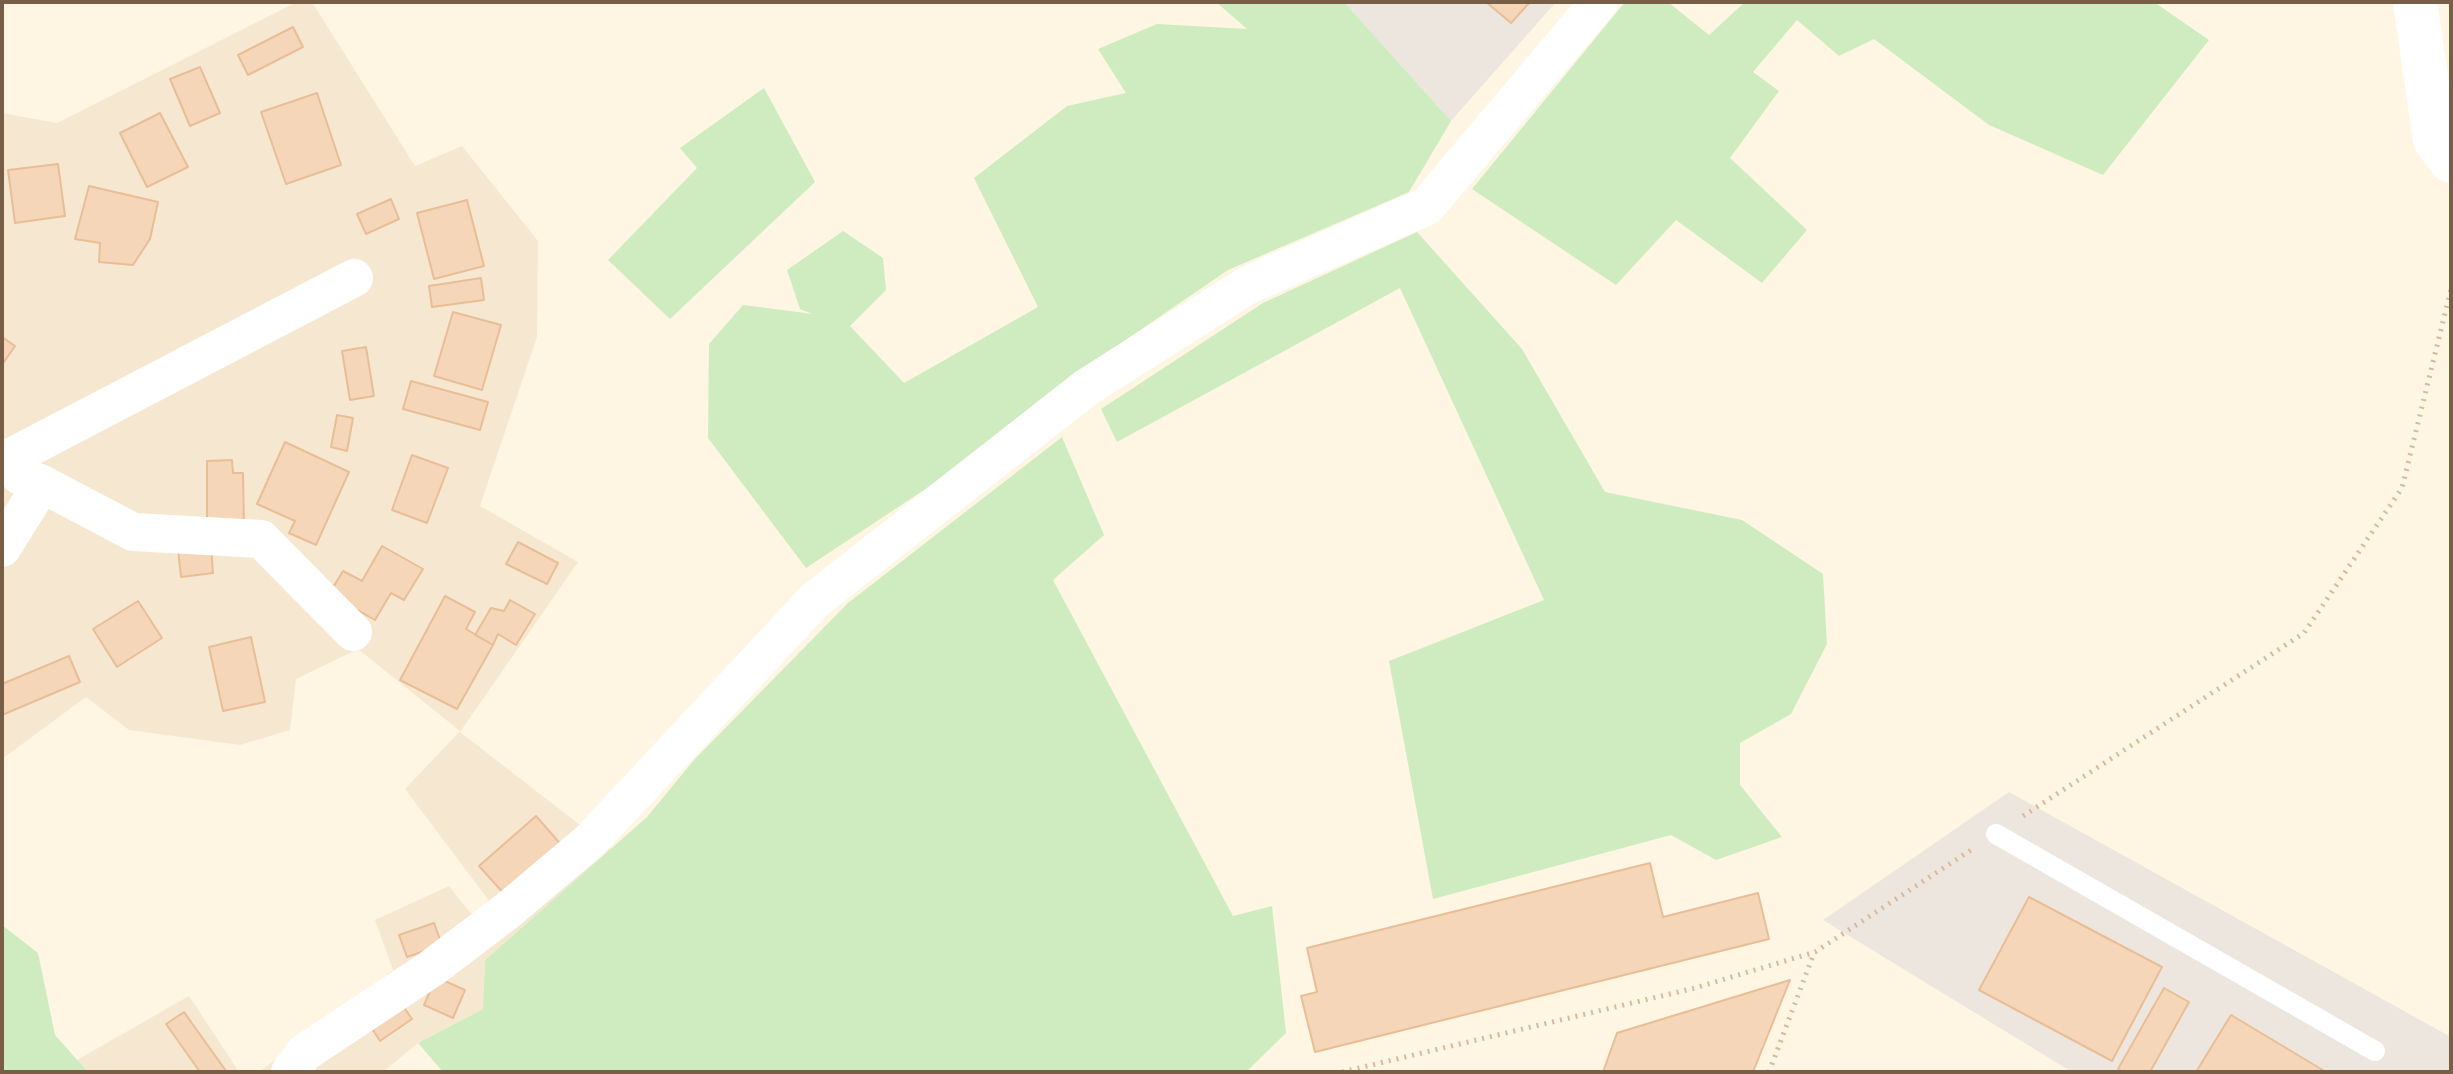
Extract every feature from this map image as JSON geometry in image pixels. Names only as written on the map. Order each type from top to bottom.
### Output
[{"type":"street","points":[[290,1072],[304,1053],[432,968],[507,911],[590,841],[815,600],[1087,387],[1248,285],[1427,206],[1599,2]]},
{"type":"street","points":[[2415,2],[2435,140],[2451,161]]},
{"type":"street","points":[[2,462],[354,278]]},
{"type":"street","points":[[2,469],[42,484],[133,532],[261,539],[353,632]]},
{"type":"street","points":[[2,548],[42,484]]},
{"type":"lane","points":[[1996,834],[2375,1051]]},
{"type":"path","points":[[1342,1072],[1695,988],[1815,952],[2304,633],[2402,488],[2451,289]]},
{"type":"path","points":[[1769,1072],[1815,952]]},
{"type":"shaded area","points":[[297,2],[312,2],[415,166],[462,146],[538,241],[537,337],[480,506],[578,562],[460,732],[611,849],[485,960],[483,1009],[418,1043],[383,1072],[259,1072],[393,970],[375,920],[449,886],[475,919],[493,906],[405,789],[460,731],[358,649],[296,679],[290,730],[240,745],[129,730],[86,697],[2,759],[2,113],[57,123]]},
{"type":"shaded area","points":[[1344,2],[1556,2],[1451,121]]},
{"type":"shaded area","points":[[2009,792],[2451,1037],[2451,1072],[2072,1072],[1823,920]]},
{"type":"shaded area","points":[[189,996],[239,1072],[88,1072],[77,1060]]},
{"type":"green space","points":[[1216,2],[1344,2],[1451,121],[1409,192],[1228,270],[1061,384],[933,484],[806,568],[708,438],[709,344],[743,305],[813,314],[800,309],[787,270],[843,231],[883,258],[886,290],[850,326],[904,383],[1038,307],[974,178],[1067,106],[1126,93],[1098,49],[1157,24],[1247,29]]},
{"type":"green space","points":[[1625,2],[1668,2],[1709,35],[1745,2],[2154,2],[2209,40],[2103,175],[1989,125],[1874,39],[1839,56],[1797,20],[1753,72],[1779,91],[1730,158],[1807,230],[1762,283],[1676,220],[1616,285],[1472,189]]},
{"type":"green space","points":[[764,88],[815,182],[670,319],[608,260],[697,168],[680,148]]},
{"type":"green space","points":[[1417,232],[1522,349],[1605,492],[1742,520],[1823,574],[1827,644],[1791,714],[1740,743],[1740,785],[1782,837],[1716,860],[1671,835],[1433,899],[1389,661],[1544,600],[1400,288],[1117,442],[1101,409],[1263,303]]},
{"type":"green space","points":[[1062,437],[1104,535],[1053,580],[1233,916],[1272,906],[1286,1033],[1246,1072],[443,1072],[418,1043],[483,1009],[485,960],[647,817],[694,760],[848,603]]},
{"type":"green space","points":[[2,925],[38,953],[55,1035],[88,1072],[2,1072]]},
{"type":"building","points":[[1486,2],[1530,2],[1511,23]]},
{"type":"building","points":[[293,27],[303,47],[248,75],[238,55]]},
{"type":"building","points":[[200,67],[220,113],[190,126],[170,79]]},
{"type":"building","points":[[317,93],[341,165],[286,184],[261,112]]},
{"type":"building","points":[[160,113],[188,167],[147,187],[120,133]]},
{"type":"building","points":[[58,164],[65,216],[15,223],[8,170]]},
{"type":"building","points":[[89,186],[158,202],[150,239],[133,265],[99,262],[100,243],[75,239]]},
{"type":"building","points":[[391,199],[399,219],[366,234],[357,214]]},
{"type":"building","points":[[467,200],[484,266],[434,279],[417,213]]},
{"type":"building","points":[[481,278],[484,300],[432,307],[429,286]]},
{"type":"building","points":[[453,312],[501,325],[482,390],[434,376]]},
{"type":"building","points":[[2,337],[15,346],[2,365]]},
{"type":"building","points":[[366,347],[374,396],[350,400],[342,351]]},
{"type":"building","points":[[411,381],[488,402],[480,430],[403,409]]},
{"type":"building","points":[[337,415],[353,418],[347,451],[331,447]]},
{"type":"building","points":[[285,442],[349,472],[316,545],[289,533],[295,521],[257,504]]},
{"type":"building","points":[[412,455],[448,468],[427,523],[392,510]]},
{"type":"building","points":[[232,460],[233,473],[243,473],[244,525],[207,526],[207,461]]},
{"type":"building","points":[[518,542],[558,563],[547,584],[506,564]]},
{"type":"building","points":[[211,546],[213,573],[181,577],[178,549]]},
{"type":"building","points":[[382,546],[423,569],[404,600],[391,593],[375,620],[329,594],[343,571],[362,581]]},
{"type":"building","points":[[445,596],[475,612],[466,629],[493,645],[457,709],[400,680]]},
{"type":"building","points":[[510,600],[535,614],[516,645],[498,634],[493,645],[475,635],[491,608],[504,611]]},
{"type":"building","points":[[138,601],[162,638],[117,667],[93,629]]},
{"type":"building","points":[[251,637],[265,702],[223,711],[209,647]]},
{"type":"building","points":[[69,656],[80,682],[2,715],[2,684]]},
{"type":"building","points":[[536,816],[564,848],[507,897],[479,866]]},
{"type":"building","points":[[1650,863],[1663,917],[1758,893],[1769,939],[1315,1052],[1301,996],[1317,992],[1307,948]]},
{"type":"building","points":[[2029,897],[2162,967],[2112,1061],[1979,990]]},
{"type":"building","points":[[434,923],[442,945],[407,957],[399,935]]},
{"type":"building","points":[[436,977],[465,990],[453,1018],[424,1005]]},
{"type":"building","points":[[1790,980],[1753,1072],[1603,1072],[1617,1033]]},
{"type":"building","points":[[2164,988],[2189,1002],[2150,1072],[2123,1072],[2118,1069]]},
{"type":"building","points":[[401,1003],[412,1019],[380,1041],[369,1024]]},
{"type":"building","points":[[184,1012],[226,1071],[200,1072],[166,1024]]},
{"type":"building","points":[[2231,1015],[2326,1072],[2196,1072]]}]
